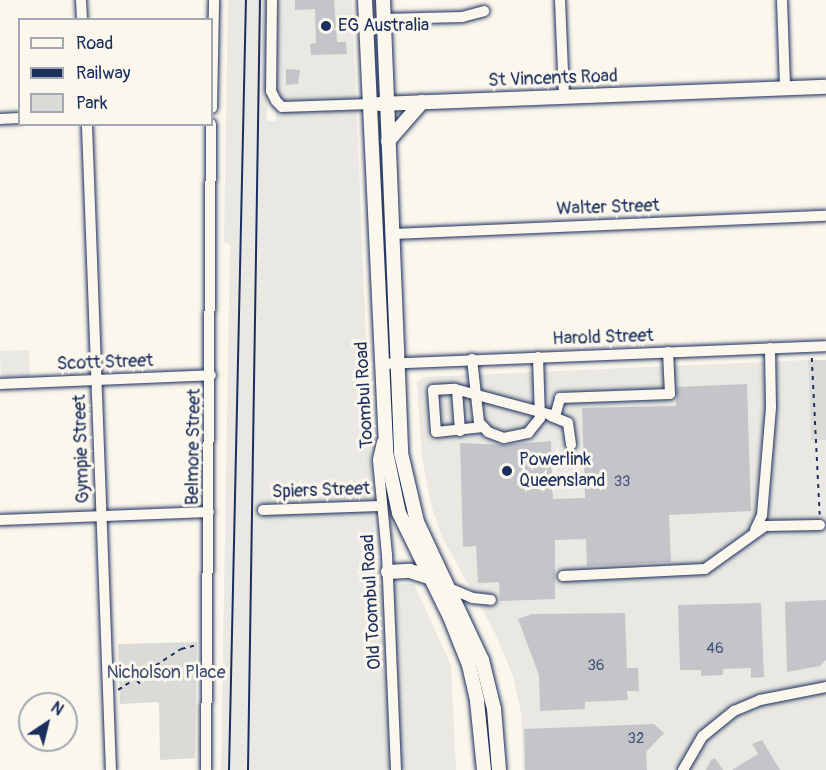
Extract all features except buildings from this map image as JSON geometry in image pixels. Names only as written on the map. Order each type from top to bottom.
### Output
[{"type":"main road","name":"Toombul Road","points":[[365,0],[384,434],[399,513],[454,625],[471,674],[484,770]]},
{"type":"main road","name":"Toombul Road","points":[[383,0],[399,437],[407,488],[423,537],[463,613],[492,695],[499,770]]},
{"type":"main road","name":"St Vincents Road","points":[[371,104],[826,87]]},
{"type":"main road","points":[[388,141],[422,102]]},
{"type":"main road","points":[[388,572],[410,571],[429,577]]},
{"type":"street","points":[[81,0],[82,18]]},
{"type":"street","points":[[213,54],[214,0]]},
{"type":"street","name":"St Vincents Road","points":[[272,0],[271,91],[282,107],[371,104]]},
{"type":"street","points":[[560,0],[564,97]]},
{"type":"street","points":[[782,0],[785,88]]},
{"type":"street","points":[[384,19],[462,17],[484,11]]},
{"type":"street","points":[[0,119],[18,118]]},
{"type":"street","name":"Gympie Street","points":[[86,126],[111,770]]},
{"type":"street","name":"Belmore Street","points":[[206,770],[211,375],[211,126]]},
{"type":"street","name":"Walter Street","points":[[392,234],[826,216]]},
{"type":"street","name":"Harold Street","points":[[381,364],[826,346]]},
{"type":"street","points":[[563,576],[705,569],[755,530],[762,515],[771,407],[770,348]]},
{"type":"street","points":[[546,414],[558,415],[560,398],[669,394],[668,352]]},
{"type":"street","points":[[472,359],[476,414],[483,427],[500,438],[518,437],[533,429],[546,414],[538,357]]},
{"type":"street","name":"Scott Street","points":[[0,384],[211,375]]},
{"type":"street","points":[[483,427],[436,432],[433,390],[457,390],[546,414],[568,423],[571,445]]},
{"type":"street","points":[[457,390],[460,431]]},
{"type":"street","name":"Old Toombul Road","points":[[384,434],[378,460],[380,506],[388,572],[396,770]]},
{"type":"street","name":"Spiers Street","points":[[263,510],[380,506]]},
{"type":"street","points":[[0,520],[209,512]]},
{"type":"street","points":[[755,530],[822,525]]},
{"type":"street","points":[[449,588],[473,598],[491,600]]},
{"type":"street","points":[[463,613],[473,598]]},
{"type":"street","points":[[683,770],[703,736],[734,711],[760,700],[826,687]]},
{"type":"path","points":[[812,358],[816,506],[822,525]]},
{"type":"path","points":[[118,690],[181,649],[200,644]]},
{"type":"path","points":[[136,679],[140,684]]},
{"type":"shaded area","points":[[228,0],[269,0],[267,121],[276,121],[279,0],[352,0],[376,584],[414,584],[451,665],[456,770],[221,770],[230,245],[224,242]]},
{"type":"shaded area","points":[[29,350],[30,376],[1,377],[0,351]]},
{"type":"shaded area","points":[[808,360],[811,440],[826,440],[826,770],[523,770],[521,713],[513,676],[494,631],[442,537],[432,508],[422,458],[417,382],[424,377]]},
{"type":"green space","points":[[808,360],[826,360],[826,440],[811,440]]},
{"type":"green space","name":"Nicholson Place","points":[[197,642],[195,758],[160,760],[159,702],[120,704],[118,644]]},
{"type":"railway","points":[[229,770],[246,0]]},
{"type":"railway","points":[[248,770],[260,0]]},
{"type":"place","name":"EG Australia","points":[[326,26]]},
{"type":"place","name":"Powerlink Queensland","points":[[507,471]]}]
